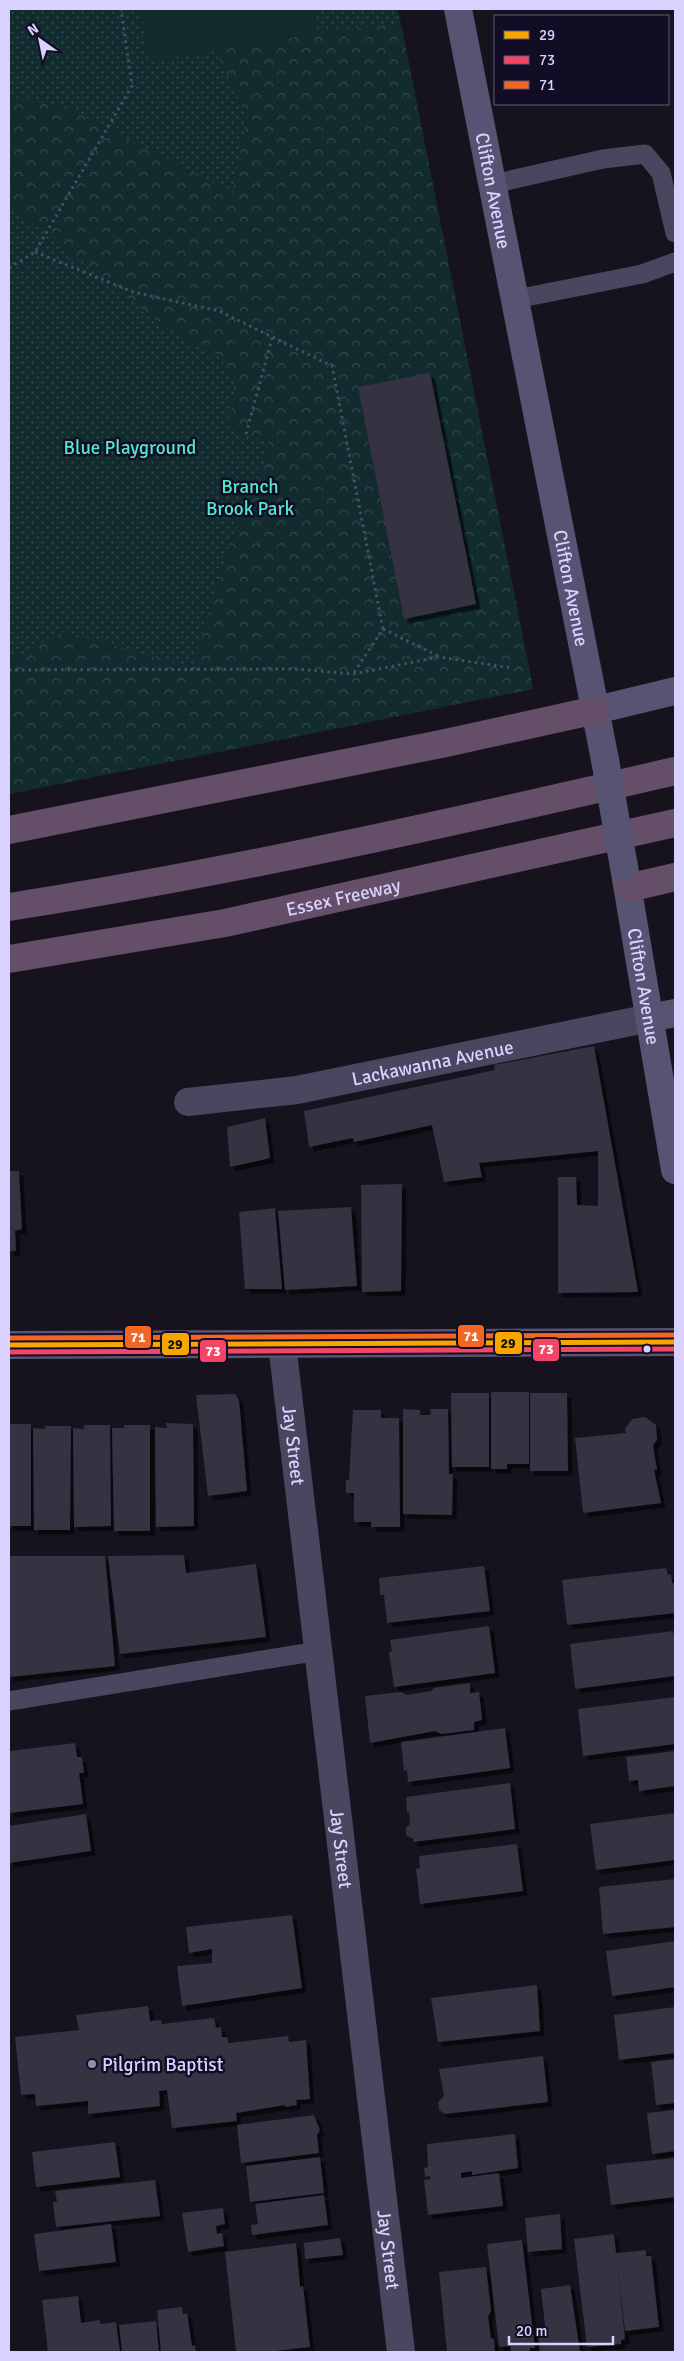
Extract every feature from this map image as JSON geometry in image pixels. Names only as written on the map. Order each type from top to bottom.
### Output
[{"type":"highway","points":[[9,830],[441,744],[596,710]]},
{"type":"highway","points":[[9,907],[259,863],[459,821],[675,771]]},
{"type":"highway","name":"Essex Freeway","points":[[9,959],[225,923],[675,823]]},
{"type":"highway","points":[[628,888],[675,877]]},
{"type":"main road","name":"Clifton Avenue","points":[[458,9],[596,710],[628,888],[663,1015],[675,1170]]},
{"type":"main road","points":[[596,710],[675,691]]},
{"type":"main road","points":[[9,1345],[675,1342]]},
{"type":"street","name":"Lackawanna Avenue","points":[[188,1102],[264,1095],[305,1088],[663,1015]]},
{"type":"street","name":"Jay Street","points":[[282,1344],[401,2352]]},
{"type":"lane","points":[[493,184],[604,159],[645,154],[661,173],[675,233]]},
{"type":"lane","points":[[516,299],[642,274],[675,262]]},
{"type":"lane","points":[[9,1701],[319,1651]]},
{"type":"path","points":[[9,268],[35,252],[132,86],[120,9]]},
{"type":"path","points":[[35,252],[133,292],[219,312],[332,366],[383,629],[353,674]]},
{"type":"path","points":[[246,434],[272,338]]},
{"type":"path","points":[[383,629],[439,657],[512,668]]},
{"type":"path","points":[[9,670],[295,670],[353,674],[439,657]]},
{"type":"green space","name":"Branch Brook Park","points":[[9,9],[398,9],[533,689],[9,794]]},
{"type":"green space","points":[[140,9],[314,9],[318,33],[149,62]]},
{"type":"green space","name":"Branch Brook Park","points":[[401,24],[533,689],[9,794],[9,661],[65,631],[192,668],[231,539],[255,496],[269,441],[230,430],[234,384],[220,356],[184,341],[9,205],[9,99],[63,105],[233,193],[247,116],[215,51],[318,33]]},
{"type":"building","points":[[430,373],[476,604],[404,619],[358,387]]},
{"type":"building","points":[[594,1046],[638,1292],[558,1293],[558,1177],[576,1177],[577,1205],[598,1206],[598,1151],[479,1163],[482,1177],[444,1182],[432,1125],[354,1142],[353,1138],[309,1147],[304,1111],[495,1070],[494,1065]]},
{"type":"building","points":[[265,1118],[270,1158],[230,1167],[227,1127]]},
{"type":"building","points":[[9,1171],[19,1171],[22,1229],[15,1231],[16,1251],[9,1251]]},
{"type":"building","points":[[402,1184],[401,1291],[362,1292],[361,1185]]},
{"type":"building","points":[[351,1207],[357,1286],[285,1290],[278,1211]]},
{"type":"building","points":[[275,1208],[282,1289],[245,1289],[239,1212]]},
{"type":"building","points":[[491,1392],[529,1392],[529,1464],[507,1464],[507,1469],[491,1469]]},
{"type":"building","points":[[451,1393],[489,1393],[489,1467],[452,1467]]},
{"type":"building","points":[[530,1393],[567,1393],[568,1471],[530,1471]]},
{"type":"building","points":[[235,1394],[239,1400],[247,1491],[208,1496],[196,1395]]},
{"type":"building","points":[[403,1409],[420,1410],[420,1415],[431,1415],[430,1409],[448,1409],[449,1474],[453,1474],[452,1515],[403,1514]]},
{"type":"building","points":[[353,1410],[381,1410],[381,1418],[399,1418],[400,1527],[371,1527],[371,1522],[354,1522],[354,1493],[346,1493],[346,1480],[349,1480]]},
{"type":"building","points":[[645,1417],[656,1425],[657,1440],[653,1445],[657,1470],[654,1470],[661,1503],[583,1513],[575,1438],[626,1433],[625,1429],[632,1419]]},
{"type":"building","points":[[166,1423],[193,1424],[194,1526],[156,1527],[155,1427],[167,1428]]},
{"type":"building","points":[[9,1424],[31,1424],[31,1526],[9,1526]]},
{"type":"building","points":[[84,1425],[110,1425],[111,1526],[74,1527],[73,1428],[84,1429]]},
{"type":"building","points":[[124,1425],[150,1425],[150,1531],[114,1531],[112,1428],[124,1428]]},
{"type":"building","points":[[45,1426],[71,1426],[70,1530],[34,1530],[33,1428],[45,1429]]},
{"type":"building","points":[[184,1555],[186,1573],[256,1564],[266,1637],[120,1654],[108,1556]]},
{"type":"building","points":[[9,1556],[105,1556],[115,1666],[9,1677]]},
{"type":"building","points":[[484,1566],[490,1611],[387,1623],[384,1595],[380,1595],[379,1578]]},
{"type":"building","points":[[666,1568],[668,1575],[671,1574],[672,1583],[675,1583],[675,1613],[567,1625],[562,1580]]},
{"type":"building","points":[[489,1626],[495,1673],[394,1687],[389,1652],[392,1651],[390,1640]]},
{"type":"building","points":[[673,1631],[675,1641],[675,1676],[575,1689],[570,1644]]},
{"type":"building","points":[[470,1683],[470,1693],[479,1692],[482,1720],[474,1722],[474,1730],[441,1734],[435,1731],[370,1743],[365,1696],[401,1692],[407,1695],[431,1691],[434,1688]]},
{"type":"building","points":[[675,1697],[675,1744],[583,1756],[578,1709]]},
{"type":"building","points":[[505,1728],[510,1768],[408,1782],[407,1770],[404,1771],[401,1742]]},
{"type":"building","points":[[75,1743],[77,1757],[82,1757],[84,1773],[79,1773],[83,1804],[9,1813],[9,1751]]},
{"type":"building","points":[[675,1751],[675,1786],[639,1791],[638,1780],[629,1781],[626,1757]]},
{"type":"building","points":[[510,1783],[515,1829],[413,1842],[413,1839],[406,1835],[406,1828],[410,1824],[406,1797]]},
{"type":"building","points":[[675,1813],[675,1860],[596,1870],[590,1824]]},
{"type":"building","points":[[86,1814],[91,1851],[9,1863],[9,1826]]},
{"type":"building","points":[[517,1844],[523,1891],[420,1904],[416,1869],[420,1868],[419,1856]]},
{"type":"building","points":[[675,1879],[675,1927],[603,1934],[599,1887]]},
{"type":"building","points":[[292,1915],[302,1988],[182,2006],[177,1966],[212,1963],[212,1949],[189,1953],[186,1927]]},
{"type":"building","points":[[675,1941],[675,1987],[612,1996],[606,1951]]},
{"type":"building","points":[[537,1985],[540,2031],[438,2042],[431,1998]]},
{"type":"building","points":[[148,2006],[150,2021],[161,2020],[162,2024],[214,2018],[216,2028],[221,2027],[222,2037],[227,2037],[229,2043],[288,2036],[289,2042],[306,2040],[310,2099],[296,2100],[297,2105],[285,2107],[285,2105],[236,2113],[237,2121],[172,2128],[167,2090],[159,2091],[160,2106],[88,2114],[88,2101],[36,2106],[35,2094],[21,2095],[15,2037],[79,2030],[76,2015]]},
{"type":"building","points":[[675,2007],[675,2053],[619,2060],[614,2015]]},
{"type":"building","points":[[543,2056],[548,2102],[445,2114],[439,2110],[438,2102],[444,2096],[439,2069]]},
{"type":"building","points":[[675,2059],[675,2103],[656,2105],[651,2062]]},
{"type":"building","points":[[675,2110],[675,2151],[652,2154],[647,2113]]},
{"type":"building","points":[[314,2115],[320,2130],[317,2135],[319,2153],[241,2163],[237,2125]]},
{"type":"building","points":[[515,2134],[518,2168],[472,2175],[472,2171],[461,2173],[461,2178],[499,2173],[503,2206],[428,2215],[424,2180],[430,2179],[430,2176],[425,2177],[424,2168],[428,2167],[427,2144]]},
{"type":"building","points":[[115,2142],[120,2177],[36,2187],[32,2152]]},
{"type":"building","points":[[320,2157],[324,2193],[250,2202],[246,2166]]},
{"type":"building","points":[[675,2158],[675,2197],[611,2205],[606,2165]]},
{"type":"building","points":[[155,2180],[160,2216],[56,2227],[53,2202],[57,2202],[55,2191]]},
{"type":"building","points":[[324,2195],[328,2225],[252,2235],[251,2225],[258,2224],[255,2204]]},
{"type":"building","points":[[223,2208],[225,2224],[216,2226],[217,2234],[222,2233],[224,2246],[188,2252],[182,2213]]},
{"type":"building","points":[[560,2214],[562,2249],[528,2252],[525,2218]]},
{"type":"building","points":[[111,2224],[116,2262],[39,2271],[34,2234]]},
{"type":"building","points":[[614,2234],[616,2253],[646,2250],[646,2256],[651,2256],[659,2327],[625,2331],[617,2263],[625,2339],[621,2340],[621,2344],[587,2347],[574,2239]]},
{"type":"building","points":[[340,2238],[343,2255],[305,2259],[304,2243]]},
{"type":"building","points":[[522,2240],[535,2348],[530,2348],[530,2352],[511,2351],[510,2346],[499,2347],[487,2244]]},
{"type":"building","points":[[296,2243],[300,2287],[303,2286],[310,2347],[265,2352],[236,2352],[225,2252]]},
{"type":"building","points":[[486,2267],[491,2311],[488,2316],[495,2352],[447,2352],[439,2272]]},
{"type":"building","points":[[570,2285],[580,2352],[540,2352],[538,2335],[546,2334],[541,2289]]},
{"type":"building","points":[[78,2296],[81,2323],[100,2320],[100,2324],[116,2322],[120,2352],[48,2352],[42,2300]]},
{"type":"building","points":[[182,2307],[183,2314],[187,2313],[192,2346],[195,2345],[196,2352],[161,2352],[157,2310]]},
{"type":"building","points":[[156,2321],[159,2352],[122,2352],[119,2325]]},
{"type":"transit line","name":"71","points":[[9,1338],[675,1335]]},
{"type":"transit line","name":"29","points":[[9,1345],[675,1342]]},
{"type":"transit line","name":"73","points":[[9,1352],[675,1349]]},
{"type":"place","name":"Pilgrim Baptist","points":[[92,2064]]},
{"type":"park label","name":"Blue Playground","points":[[130,447]]}]
